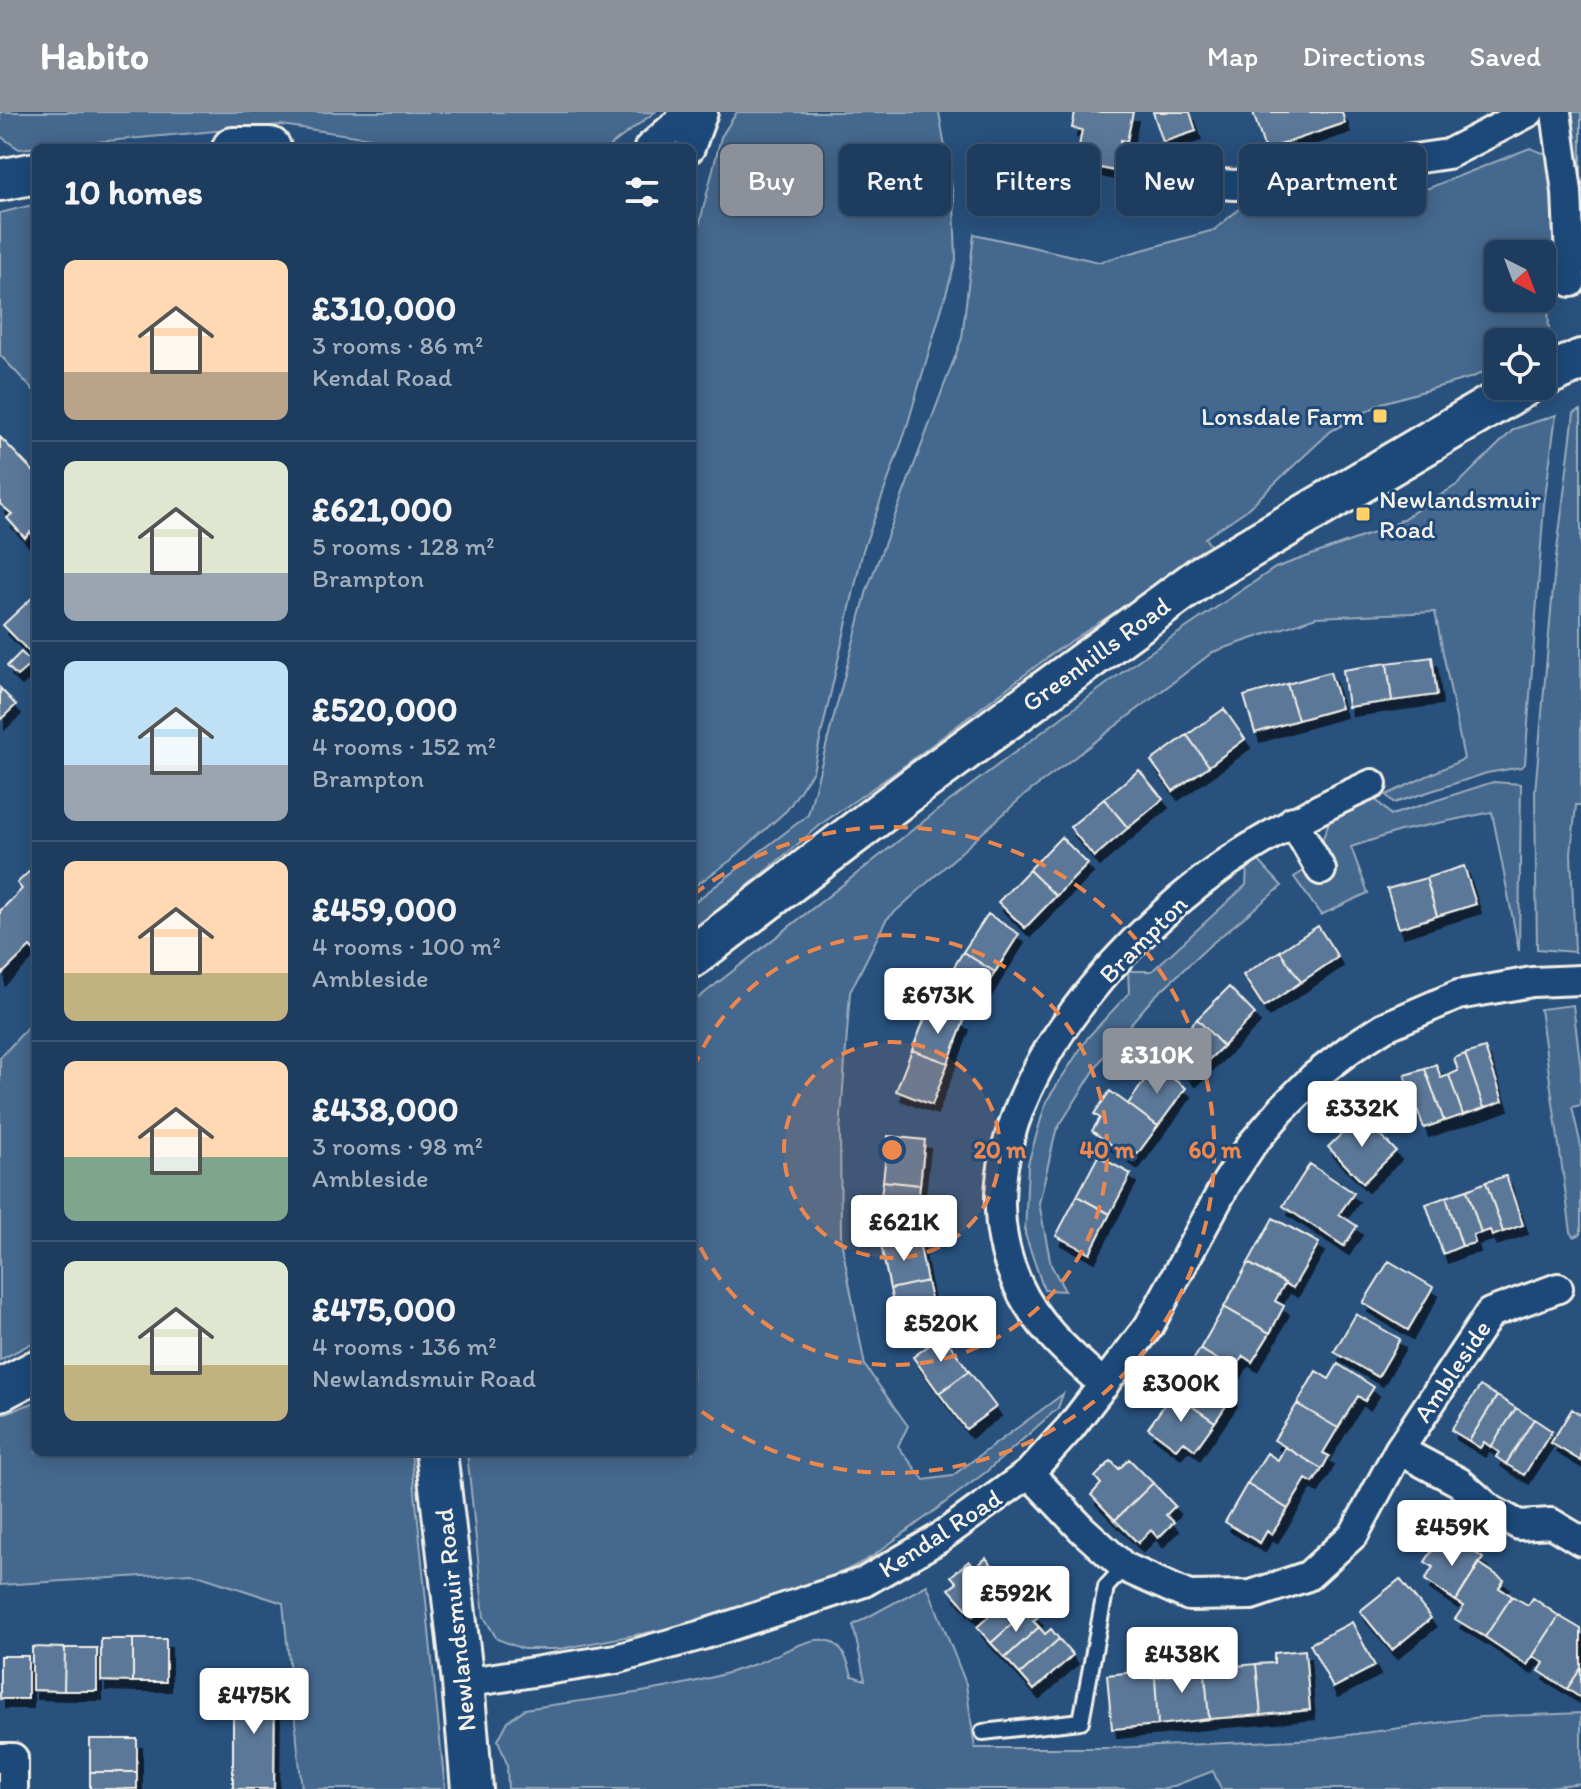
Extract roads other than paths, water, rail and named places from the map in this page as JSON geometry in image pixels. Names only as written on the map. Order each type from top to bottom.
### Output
[{"type":"street","points":[[654,144],[690,112]]},
{"type":"street","points":[[691,144],[703,112]]},
{"type":"street","points":[[1223,184],[1235,185],[1448,154],[1529,112]]},
{"type":"street","points":[[1556,112],[1567,192],[1571,282]]},
{"type":"street","points":[[0,180],[32,174]]},
{"type":"street","points":[[1556,371],[1581,360]]},
{"type":"street","name":"Greenhills Road","points":[[696,954],[920,783],[1202,576],[1500,400]]},
{"type":"street","name":"Brampton","points":[[1104,1385],[1052,1337],[1033,1312],[1017,1284],[1007,1253],[1001,1222],[1000,1190],[1004,1158],[1021,1103],[1061,1031],[1097,984],[1136,940],[1180,900],[1227,863],[1293,821],[1372,784]]},
{"type":"street","points":[[1293,821],[1321,870]]},
{"type":"street","name":"Kendal Road","points":[[463,1683],[616,1659],[714,1631],[864,1582],[938,1539],[1029,1473],[1104,1385],[1149,1326],[1227,1182],[1252,1144],[1314,1077],[1384,1027],[1458,995],[1532,982],[1581,980]]},
{"type":"street","name":"Ambleside","points":[[1029,1473],[1082,1529],[1124,1567],[1189,1596],[1251,1595],[1308,1576],[1354,1534],[1399,1450],[1490,1313],[1558,1288]]},
{"type":"street","points":[[0,1390],[32,1373]]},
{"type":"street","name":"Ambleside","points":[[1399,1450],[1459,1482],[1491,1510],[1519,1525],[1551,1523],[1581,1541]]},
{"type":"street","name":"Newlandsmuir Road","points":[[436,1456],[472,1789]]},
{"type":"street","points":[[0,1758],[13,1758],[13,1789]]},
{"type":"lane","points":[[983,1732],[1081,1721],[1106,1587],[1124,1567]]},
{"type":"place","name":"Lonsdale Farm","points":[[1380,416]]},
{"type":"place","name":"Newlandsmuir Road","points":[[1363,514]]}]
